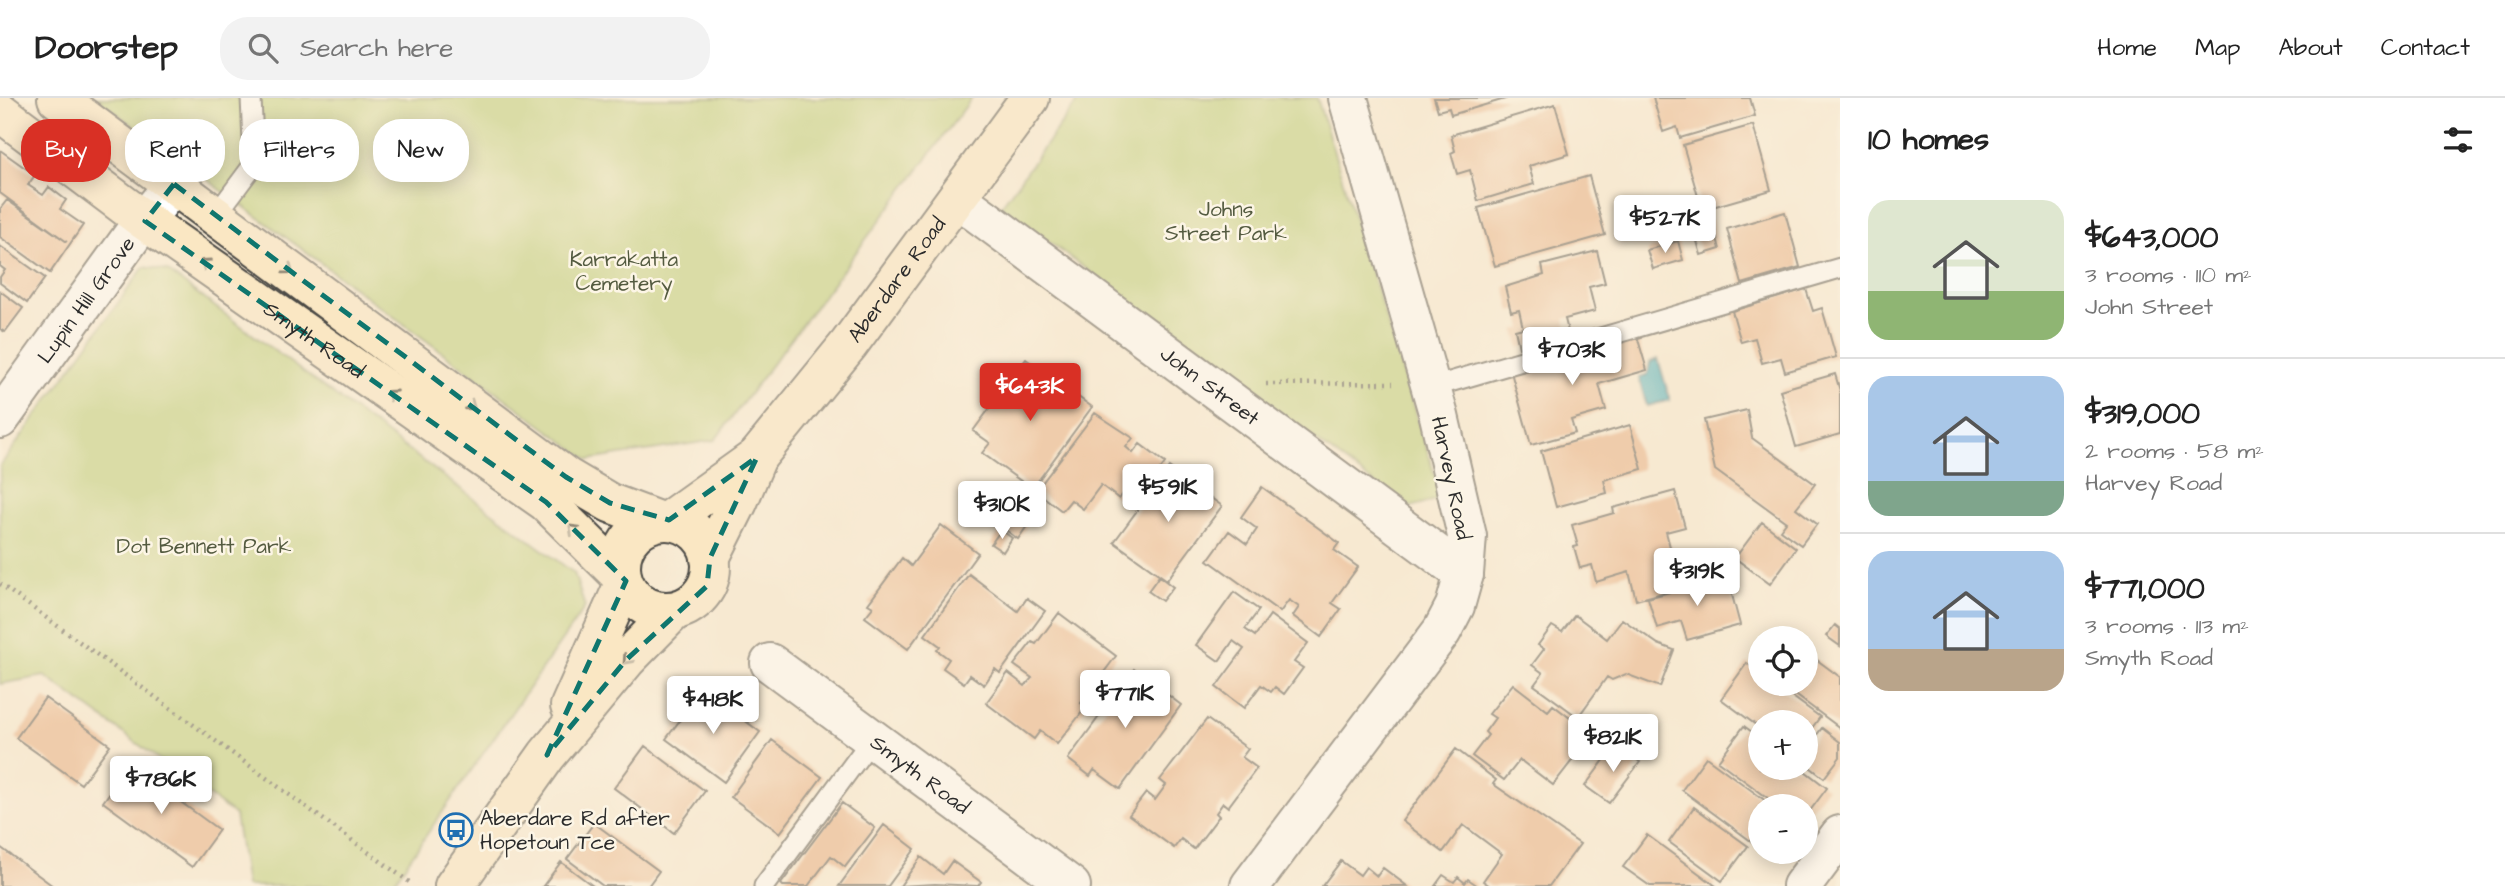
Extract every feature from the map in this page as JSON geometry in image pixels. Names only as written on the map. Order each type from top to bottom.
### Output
[{"type":"main road","name":"Smyth Road","points":[[57,98],[566,477],[610,503],[663,521]]},
{"type":"main road","name":"Aberdare Road","points":[[710,558],[757,457],[849,344],[1030,98]]},
{"type":"main road","name":"Smyth Road","points":[[0,112],[145,221],[546,502],[623,580]]},
{"type":"main road","name":"Aberdare Road","points":[[663,521],[757,457]]},
{"type":"main road","points":[[454,886],[547,755],[626,660],[674,611],[687,606],[706,586],[711,572],[710,558],[701,536],[681,523],[663,521],[644,526],[632,535],[624,548],[621,562],[623,580],[631,594],[650,608],[674,611]]},
{"type":"main road","points":[[547,755],[600,642],[623,580]]},
{"type":"street","name":"Harvey Road","points":[[1250,886],[1442,631],[1455,606],[1464,573],[1467,536],[1460,499],[1436,405],[1348,98]]},
{"type":"street","name":"Lupin Hill Grove","points":[[0,419],[174,184]]},
{"type":"street","name":"John Street","points":[[957,198],[1464,573]]},
{"type":"street","name":"Smyth Road","points":[[770,663],[1070,886]]},
{"type":"street","points":[[1802,886],[1840,835]]},
{"type":"lane","points":[[0,106],[5,98]]},
{"type":"lane","points":[[216,215],[254,164],[251,98]]},
{"type":"lane","points":[[1443,384],[1840,268]]},
{"type":"lane","points":[[764,886],[872,739]]},
{"type":"path","points":[[1259,384],[1398,383]]},
{"type":"path","points":[[0,584],[412,884]]},
{"type":"highlighted area","points":[[174,184],[566,477],[610,503],[669,520],[757,457],[710,558],[707,586],[626,660],[547,755],[626,581],[546,502],[145,221]]},
{"type":"green space","name":"Karrakatta Cemetery","points":[[96,98],[972,98],[715,440],[589,460],[210,182],[225,182],[225,119],[125,119]]},
{"type":"green space","name":"Johns Street Park","points":[[1080,98],[1317,98],[1442,498],[1407,508],[1001,206]]},
{"type":"green space","name":"Dot Bennett Park","points":[[144,267],[167,271],[574,573],[585,607],[391,886],[246,886],[235,815],[45,676],[0,684],[0,466]]},
{"type":"water","points":[[1658,359],[1670,400],[1647,406],[1639,378],[1648,374],[1650,362]]},
{"type":"building","points":[[1434,98],[1505,99],[1451,115],[1449,108],[1438,111]]},
{"type":"building","points":[[1653,98],[1750,98],[1755,116],[1680,138],[1677,127],[1663,132]]},
{"type":"building","points":[[1555,104],[1569,154],[1529,166],[1534,184],[1478,201],[1470,170],[1457,174],[1451,153],[1455,151],[1451,135]]},
{"type":"building","points":[[1753,125],[1771,190],[1702,210],[1683,145]]},
{"type":"building","points":[[0,150],[21,165],[21,182],[30,182],[28,185],[43,195],[49,187],[66,200],[60,209],[83,225],[50,273],[0,237],[0,209],[7,200],[67,242],[0,193]]},
{"type":"building","points":[[1589,176],[1605,235],[1495,266],[1478,208]]},
{"type":"building","points":[[1785,212],[1800,267],[1742,284],[1727,229]]},
{"type":"building","points":[[1712,219],[1720,249],[1701,255],[1692,224]]},
{"type":"building","points":[[1678,241],[1683,260],[1653,269],[1647,250]]},
{"type":"building","points":[[0,246],[45,278],[27,303],[0,283],[0,277],[5,270],[0,266]]},
{"type":"building","points":[[1597,251],[1605,283],[1589,287],[1595,311],[1565,319],[1569,335],[1519,348],[1515,330],[1523,328],[1519,310],[1511,312],[1505,287],[1544,275],[1542,265]]},
{"type":"building","points":[[1806,289],[1813,311],[1822,308],[1836,357],[1785,372],[1781,358],[1762,363],[1755,338],[1741,342],[1732,311]]},
{"type":"building","points":[[0,291],[23,308],[5,332],[0,329]]},
{"type":"building","points":[[1637,336],[1647,370],[1599,384],[1606,410],[1571,420],[1575,433],[1531,445],[1511,372]]},
{"type":"building","points":[[1026,359],[1092,407],[1032,489],[982,453],[990,443],[973,431]]},
{"type":"building","points":[[1835,374],[1840,391],[1840,434],[1796,447],[1780,390]]},
{"type":"building","points":[[1747,410],[1752,438],[1815,484],[1796,508],[1817,524],[1801,545],[1780,530],[1786,522],[1715,470],[1704,420]]},
{"type":"building","points":[[1095,413],[1133,438],[1126,447],[1133,453],[1140,444],[1165,463],[1144,492],[1132,483],[1119,499],[1101,485],[1083,509],[1071,500],[1062,511],[1036,491]]},
{"type":"building","points":[[1630,425],[1642,469],[1604,480],[1607,493],[1556,507],[1541,451]]},
{"type":"building","points":[[1169,467],[1222,506],[1167,580],[1114,542]]},
{"type":"building","points":[[1262,487],[1339,543],[1334,550],[1358,567],[1332,603],[1341,609],[1321,637],[1293,616],[1299,607],[1289,600],[1280,612],[1208,560],[1229,531],[1247,544],[1257,529],[1241,517]]},
{"type":"building","points":[[1675,491],[1685,527],[1666,532],[1673,558],[1659,562],[1660,567],[1671,564],[1678,589],[1636,600],[1629,572],[1596,582],[1592,565],[1580,568],[1572,525],[1614,513],[1613,508]]},
{"type":"building","points":[[1012,515],[1027,526],[1018,539],[1003,528]]},
{"type":"building","points":[[1762,522],[1796,548],[1770,584],[1735,558]]},
{"type":"building","points":[[941,525],[978,553],[908,649],[865,617],[873,607],[868,604],[902,558],[911,566]]},
{"type":"building","points":[[1001,530],[1012,538],[1003,552],[991,544]]},
{"type":"building","points":[[969,574],[1018,611],[1027,598],[1045,611],[1000,673],[995,669],[984,685],[970,675],[964,683],[943,668],[949,659],[937,650],[940,646],[925,635]]},
{"type":"building","points":[[1159,576],[1173,587],[1162,601],[1148,591]]},
{"type":"building","points":[[1727,576],[1740,625],[1687,640],[1681,621],[1657,628],[1648,598]]},
{"type":"building","points":[[1234,592],[1259,610],[1245,629],[1255,636],[1270,615],[1308,643],[1294,662],[1303,668],[1284,694],[1275,687],[1271,692],[1261,685],[1244,708],[1216,687],[1244,649],[1233,641],[1219,661],[1196,645]]},
{"type":"building","points":[[1059,613],[1116,656],[1081,703],[1086,707],[1057,744],[1040,731],[1034,739],[986,703],[1008,673],[1025,686],[1032,678],[1014,665],[1032,642],[1036,644]]},
{"type":"building","points":[[1575,615],[1607,639],[1622,619],[1658,644],[1674,650],[1660,687],[1626,674],[1612,680],[1607,677],[1578,717],[1534,685],[1543,673],[1532,665],[1544,649],[1538,645],[1552,626],[1562,632]]},
{"type":"building","points":[[1835,625],[1840,629],[1840,646],[1826,636]]},
{"type":"building","points":[[1818,661],[1840,677],[1840,728],[1797,696],[1818,696]]},
{"type":"building","points":[[1747,663],[1748,696],[1791,696],[1810,710],[1748,710],[1748,719],[1721,699]]},
{"type":"building","points":[[1134,669],[1181,705],[1120,789],[1094,770],[1090,776],[1068,759]]},
{"type":"building","points":[[1513,684],[1548,711],[1553,705],[1592,735],[1553,785],[1520,760],[1504,780],[1472,756],[1488,735],[1485,732],[1495,718],[1489,714]]},
{"type":"building","points":[[703,689],[760,732],[724,782],[666,739]]},
{"type":"building","points":[[45,698],[110,745],[81,784],[16,738]]},
{"type":"building","points":[[1207,719],[1248,749],[1242,757],[1257,768],[1228,807],[1223,803],[1216,813],[1219,816],[1194,849],[1181,839],[1174,848],[1129,815],[1146,793],[1155,800],[1166,785],[1160,780]]},
{"type":"building","points":[[1744,726],[1748,729],[1748,780],[1817,780],[1827,788],[1818,800],[1818,794],[1762,794],[1718,761]]},
{"type":"building","points":[[1822,728],[1840,742],[1840,757],[1824,778],[1818,773],[1818,733]]},
{"type":"building","points":[[772,740],[822,777],[780,833],[731,797]]},
{"type":"building","points":[[1616,744],[1640,762],[1609,803],[1585,786]]},
{"type":"building","points":[[645,746],[705,791],[674,833],[614,788]]},
{"type":"building","points":[[1456,749],[1496,780],[1493,784],[1580,844],[1549,886],[1490,886],[1483,881],[1502,854],[1463,825],[1443,852],[1402,821]]},
{"type":"building","points":[[1706,757],[1756,794],[1748,794],[1748,839],[1682,790]]},
{"type":"building","points":[[130,765],[219,830],[192,867],[103,802]]},
{"type":"building","points":[[842,803],[875,828],[845,867],[831,856],[808,886],[783,886],[781,884]]},
{"type":"building","points":[[1694,807],[1748,846],[1722,881],[1669,842]]},
{"type":"building","points":[[594,823],[659,871],[648,886],[603,886],[567,859]]},
{"type":"building","points":[[884,825],[915,849],[888,886],[839,886]]},
{"type":"building","points":[[1647,835],[1716,886],[1650,886],[1623,867]]},
{"type":"building","points":[[0,847],[53,886],[0,886]]},
{"type":"building","points":[[921,857],[943,874],[952,861],[981,882],[978,886],[900,886]]},
{"type":"building","points":[[1341,861],[1360,875],[1366,867],[1377,876],[1383,868],[1407,886],[1322,886]]},
{"type":"building","points":[[561,862],[593,886],[543,886]]},
{"type":"building","points":[[1443,875],[1454,882],[1458,877],[1465,883],[1468,879],[1478,886],[1435,886]]},
{"type":"place","name":"Aberdare Rd after Hopetoun Tce","points":[[456,830]]}]
